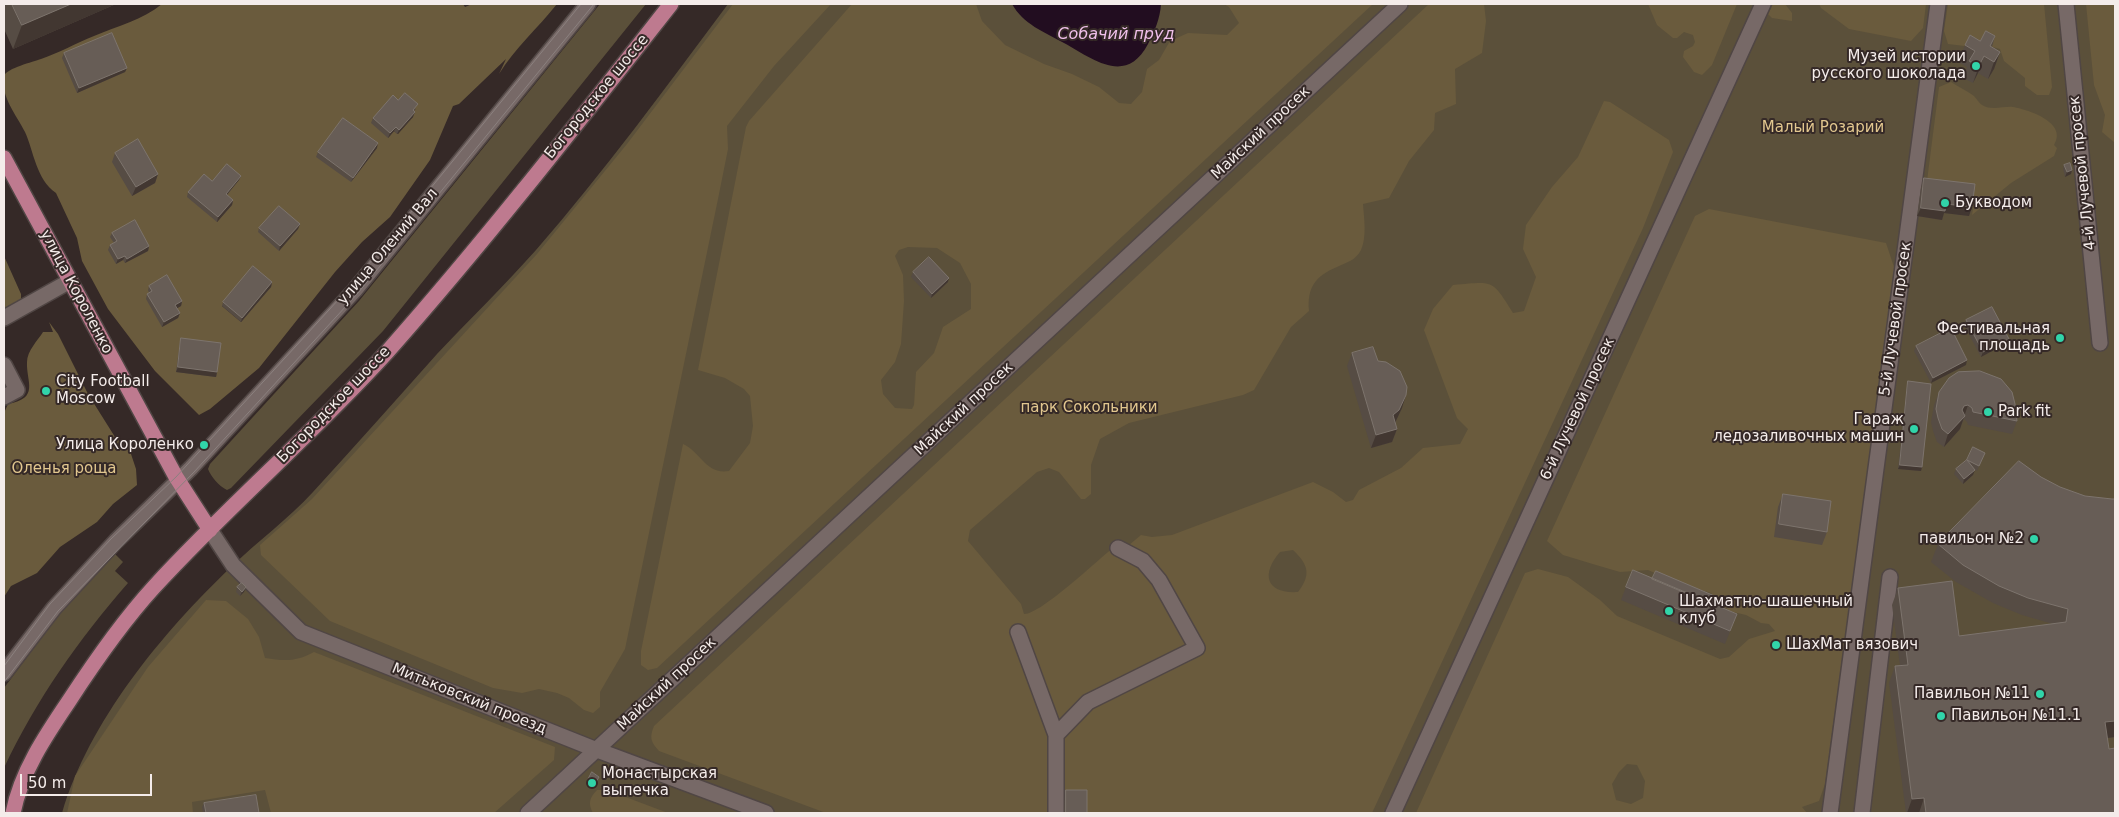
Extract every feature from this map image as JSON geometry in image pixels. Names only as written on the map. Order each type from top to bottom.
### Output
[{"type":"main road","name":"Богородское шоссе","points":[[11,811],[30,763],[47,733],[104,647],[153,588],[343,400],[389,349],[564,140],[672,4]]},
{"type":"main road","name":"улица Короленко","points":[[4,158],[179,481],[210,530]]},
{"type":"street","name":"улица Олений Вал","points":[[4,673],[54,608],[116,541],[179,481],[355,290],[588,4]]},
{"type":"street","name":"Майский просек","points":[[528,813],[1400,4]]},
{"type":"street","name":"6-й Лучевой просек","points":[[1393,813],[1763,4]]},
{"type":"street","name":"5-й Лучевой просек","points":[[1830,813],[1938,4]]},
{"type":"street","name":"4-й Лучевой просек","points":[[2066,4],[2100,343]]},
{"type":"street","points":[[4,318],[70,281]]},
{"type":"street","points":[[4,365],[17,390],[4,397]]},
{"type":"street","name":"Митьковский проезд","points":[[210,530],[233,564],[300,632],[597,750],[766,813]]},
{"type":"street","points":[[1056,735],[1088,702],[1197,648],[1159,580],[1143,561],[1118,548]]},
{"type":"street","points":[[1862,813],[1890,577]]},
{"type":"street","points":[[1018,632],[1056,735],[1056,813]]},
{"type":"green space","points":[[162,4],[463,4],[465,7],[472,4],[557,4],[512,55],[499,74],[506,59],[459,104],[453,106],[430,160],[390,217],[362,242],[335,272],[259,368],[210,409],[199,415],[155,371],[108,309],[82,261],[77,238],[56,193],[44,180],[36,165],[25,132],[7,98],[3,83],[4,76],[10,70],[54,54],[155,10]],"holes":[[[403,97],[413,117],[398,134],[394,131],[388,138]],[[210,186],[231,205],[217,222]],[[270,287],[241,322],[222,306]]]},
{"type":"green space","points":[[600,4],[646,4],[383,331],[231,488],[227,490],[221,486],[209,472],[210,464],[359,301]]},
{"type":"green space","name":"парк Сокольники","points":[[728,4],[2115,4],[2115,813],[62,813],[74,779],[90,745],[109,712],[154,650],[179,620],[241,557],[313,492],[437,354],[536,250],[610,160]]},
{"type":"green space","points":[[733,4],[831,4],[774,66],[727,126],[728,149],[625,649],[600,692],[600,707],[593,713],[584,710],[569,698],[557,693],[539,689],[522,693],[493,688],[330,621],[261,555],[260,545],[312,499],[537,254],[627,144]]},
{"type":"green space","points":[[852,4],[976,4],[982,21],[1005,45],[1099,87],[1119,103],[1131,104],[1142,92],[1147,69],[1159,60],[1170,41],[1188,33],[1227,35],[1239,23],[1229,7],[1224,4],[1373,4],[657,668],[648,670],[641,665],[641,651],[683,444],[715,470],[729,471],[750,443],[753,426],[750,396],[744,389],[725,378],[698,370],[746,127],[749,121]],"holes":[[[908,247],[937,248],[960,263],[971,284],[971,309],[943,327],[934,353],[916,372],[914,405],[912,409],[895,408],[883,394],[881,380],[895,362],[901,344],[904,301],[903,275],[895,256],[899,250]]]},
{"type":"green space","points":[[1429,4],[1484,4],[1486,21],[1482,53],[1455,69],[1456,104],[1435,113],[1434,130],[1409,161],[1389,198],[1363,204],[1365,233],[1359,254],[1323,274],[1314,284],[1309,296],[1309,311],[1291,327],[1254,390],[1243,395],[1129,423],[1100,439],[1091,465],[1091,494],[1085,499],[1081,499],[1059,472],[1049,468],[1037,472],[970,530],[968,541],[1021,604],[1024,614],[1043,606],[1114,547],[1122,551],[1141,535],[1152,537],[1172,535],[1313,482],[1333,492],[1346,502],[1353,500],[1359,490],[1401,468],[1423,448],[1460,444],[1468,429],[1457,418],[1424,330],[1433,309],[1453,285],[1484,283],[1495,288],[1500,293],[1513,313],[1524,311],[1536,277],[1523,249],[1526,225],[1552,187],[1578,157],[1604,101],[1610,102],[1669,140],[1673,152],[1643,228],[1372,813],[826,813],[659,751],[652,740],[654,726]],"holes":[[[1293,550],[1306,570],[1302,586],[1298,592],[1279,590],[1270,581],[1270,568],[1274,560],[1280,552]]]},
{"type":"green space","points":[[1648,4],[1737,4],[1712,65],[1702,75],[1694,72],[1683,57],[1684,51],[1693,46],[1695,42],[1693,35],[1684,32],[1677,38],[1673,38],[1657,25]]},
{"type":"green space","points":[[1773,4],[1785,4],[1792,13],[1792,21],[1772,18],[1768,14]]},
{"type":"green space","points":[[1819,4],[1926,4],[1923,28],[1911,41],[1849,29],[1821,8]]},
{"type":"green space","points":[[1948,4],[2044,4],[2052,87],[2049,95],[2037,95],[2025,86],[2025,78],[2004,61],[2000,49],[1979,43],[1965,46],[1948,44],[1944,31]]},
{"type":"green space","points":[[2086,4],[2115,4],[2115,143],[2102,132],[2105,115],[2094,85]]},
{"type":"green space","points":[[1951,82],[1972,94],[1986,107],[2013,107],[2029,111],[2045,119],[2056,130],[2057,137],[2054,145],[2057,148],[2054,156],[2011,183],[1972,215],[1975,197],[1973,192],[1927,181],[1939,87]]},
{"type":"green space","points":[[1709,209],[1886,243],[1895,270],[1825,784],[1819,801],[1802,807],[1807,813],[1416,813],[1525,573],[1538,569],[1568,577],[1600,600],[1617,616],[1720,659],[1729,657],[1749,639],[1775,631],[1769,624],[1761,623],[1746,615],[1729,611],[1711,593],[1678,583],[1648,570],[1620,572],[1563,555],[1547,541],[1695,216]],"holes":[[[1627,764],[1637,765],[1645,781],[1643,798],[1631,804],[1616,800],[1612,784],[1619,772]]]},
{"type":"green space","points":[[4,256],[21,294],[21,303],[4,312]]},
{"type":"green space","name":"Оленья роща","points":[[49,322],[58,334],[88,394],[115,437],[130,451],[136,469],[137,485],[113,504],[97,522],[60,547],[37,573],[11,586],[4,597],[4,413],[8,404],[24,398],[28,393],[27,358],[43,332],[53,332]]},
{"type":"green space","points":[[115,554],[123,562],[115,571],[128,583],[92,626],[44,694],[4,768],[4,688],[60,613]]},
{"type":"green space","points":[[206,600],[226,601],[248,619],[259,637],[265,658],[290,660],[301,658],[314,652],[555,747],[554,760],[494,813],[271,813],[265,790],[192,802],[193,813],[67,813],[75,776],[148,667]]},
{"type":"green space","points":[[597,790],[607,790],[668,813],[593,813],[590,801]]},
{"type":"water","name":"Собачий пруд","points":[[1012,4],[1161,4],[1160,15],[1148,44],[1139,57],[1130,64],[1119,66],[1109,65],[1086,56],[1042,31],[1022,17]]},
{"type":"building","points":[[12,4],[71,4],[22,25]]},
{"type":"building","points":[[1986,31],[1995,36],[1990,46],[2000,52],[1994,62],[1984,56],[1979,66],[1969,61],[1975,51],[1965,45],[1970,35],[1980,41]]},
{"type":"building","points":[[112,33],[127,68],[79,88],[64,53]]},
{"type":"building","points":[[405,93],[418,104],[413,110],[415,112],[399,130],[396,127],[390,133],[373,118],[393,95],[398,100]]},
{"type":"building","points":[[343,118],[378,143],[353,178],[318,152]]},
{"type":"building","points":[[138,139],[158,174],[136,187],[115,153]]},
{"type":"building","points":[[2070,163],[2072,170],[2067,172],[2064,165]]},
{"type":"building","points":[[227,164],[241,176],[226,194],[233,200],[218,217],[188,192],[204,174],[212,181]]},
{"type":"building","name":"Букводом","points":[[1924,178],[1975,184],[1972,207],[1946,204],[1945,211],[1921,208]]},
{"type":"building","points":[[279,206],[300,224],[280,246],[259,228]]},
{"type":"building","points":[[135,220],[149,246],[127,259],[125,256],[118,259],[110,245],[117,241],[112,233]]},
{"type":"building","points":[[929,257],[949,278],[932,294],[913,272]]},
{"type":"building","points":[[253,266],[272,282],[242,318],[223,302]]},
{"type":"building","points":[[167,275],[182,301],[175,305],[180,313],[164,322],[147,294],[152,291],[149,286]]},
{"type":"building","points":[[1992,307],[2009,339],[1983,352],[1966,320]]},
{"type":"building","points":[[1951,328],[1967,360],[1933,378],[1916,346]]},
{"type":"building","points":[[181,338],[221,343],[217,372],[178,367]]},
{"type":"building","points":[[1373,347],[1378,361],[1386,362],[1400,371],[1407,387],[1406,395],[1399,410],[1393,415],[1397,429],[1376,435],[1352,353]]},
{"type":"building","points":[[1980,371],[2001,379],[2012,392],[2017,421],[1973,412],[1972,408],[1968,405],[1964,406],[1962,410],[1965,416],[1948,434],[1942,429],[1936,409],[1939,392],[1949,378],[1958,372]]},
{"type":"building","name":"Гараж ледозаливочных машин","points":[[1908,381],[1931,384],[1922,467],[1900,465]]},
{"type":"building","points":[[1973,447],[1985,453],[1979,466],[1967,460]]},
{"type":"building","points":[[1967,460],[1975,470],[1964,479],[1956,469]]},
{"type":"building","points":[[2019,461],[2041,477],[2060,487],[2085,496],[2115,499],[2115,721],[2105,722],[2109,749],[2115,748],[2115,813],[1926,813],[1924,798],[1912,799],[1895,666],[1908,665],[1898,588],[1952,581],[1959,636],[2066,622],[2068,609],[2028,598],[1999,586],[1963,565],[1938,544]]},
{"type":"building","points":[[1783,494],[1831,501],[1827,532],[1779,524]]},
{"type":"building","points":[[1633,570],[1737,614],[1730,631],[1626,587]]},
{"type":"building","points":[[1656,571],[1717,597],[1714,605],[1652,579]]},
{"type":"building","points":[[242,583],[246,587],[242,592],[237,587]]},
{"type":"building","points":[[592,772],[599,777],[595,784],[588,780]]},
{"type":"building","points":[[1066,790],[1087,790],[1087,813],[1066,813]]},
{"type":"building","points":[[256,795],[259,813],[206,813],[204,803]]},
{"type":"tram line","points":[[4,666],[50,604],[111,539],[176,477],[350,287],[581,4]]},
{"type":"tram line","points":[[4,682],[58,611],[194,472],[358,293],[594,4]]},
{"type":"place","name":"Музей истории русского шоколада","points":[[1976,66]]},
{"type":"place","name":"Букводом","points":[[1945,203]]},
{"type":"place","name":"Фестивальная площадь","points":[[2060,338]]},
{"type":"place","name":"City Football Moscow","points":[[46,391]]},
{"type":"place","name":"Park fit","points":[[1988,412]]},
{"type":"place","name":"Гараж ледозаливочных машин","points":[[1914,429]]},
{"type":"place","name":"Улица Короленко","points":[[204,445]]},
{"type":"place","name":"павильон №2","points":[[2034,539]]},
{"type":"place","name":"Шахматно-шашечный клуб","points":[[1669,611]]},
{"type":"place","name":"ШахМат вязович","points":[[1776,645]]},
{"type":"place","name":"Павильон №11","points":[[2040,694]]},
{"type":"place","name":"Павильон №11.1","points":[[1941,716]]},
{"type":"place","name":"Монастырская выпечка","points":[[592,783]]},
{"type":"park label","name":"Малый Розарий","points":[[1823,128]]}]
